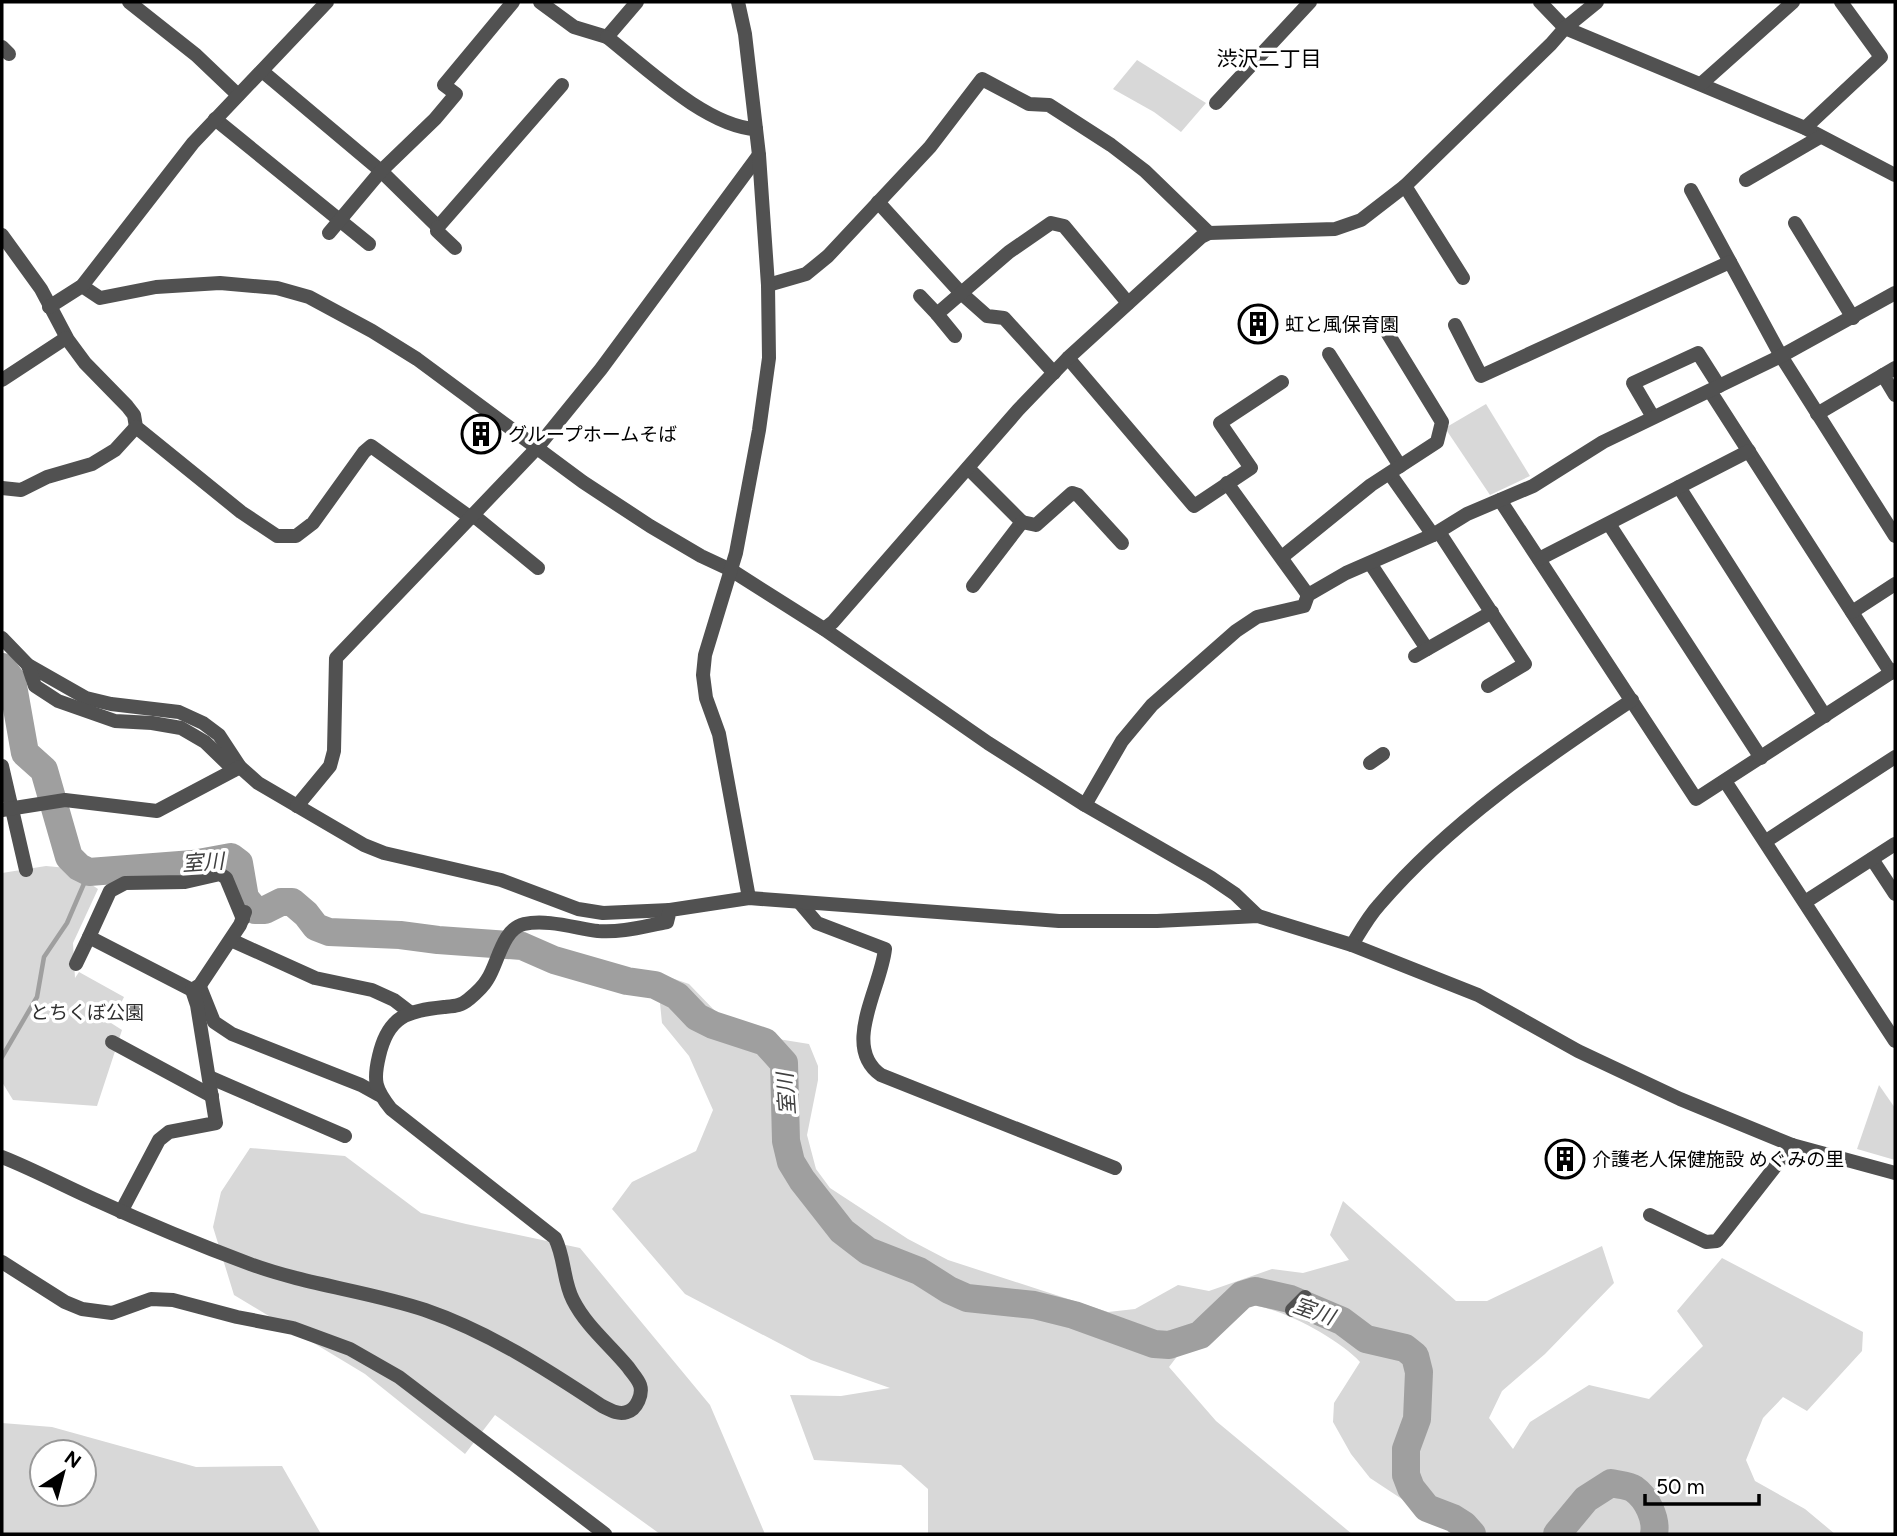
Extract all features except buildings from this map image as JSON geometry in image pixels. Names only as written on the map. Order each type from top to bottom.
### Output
[{"type":"street","points":[[129,2],[196,55],[237,95]]},
{"type":"street","points":[[49,307],[82,286],[193,143],[327,2]]},
{"type":"street","points":[[329,233],[381,172],[435,119],[456,94],[444,85],[513,2]]},
{"type":"street","points":[[540,2],[574,27],[607,37],[686,100],[743,129],[756,130]]},
{"type":"street","points":[[607,37],[638,2]]},
{"type":"street","points":[[738,2],[745,34],[759,155],[768,285],[769,358],[759,430],[731,570],[705,655],[703,675],[706,698],[719,734],[749,898]]},
{"type":"street","points":[[1216,103],[1310,2]]},
{"type":"street","points":[[1540,2],[1564,28],[1805,128],[1895,175]]},
{"type":"street","points":[[824,629],[1018,410],[1068,358],[1201,237],[1209,233],[1303,231],[1344,226],[1361,220],[1405,186],[1551,44],[1564,28],[1597,2]]},
{"type":"street","points":[[1702,84],[1793,2]]},
{"type":"street","points":[[1805,128],[1881,57],[1841,2]]},
{"type":"street","points":[[262,71],[381,172],[438,227],[437,230],[455,248]]},
{"type":"street","points":[[768,285],[806,274],[828,256],[930,148],[982,79],[1029,104],[1049,105],[1111,145],[1145,171],[1209,233]]},
{"type":"street","points":[[438,227],[562,85]]},
{"type":"street","points":[[215,119],[369,244]]},
{"type":"street","points":[[1746,180],[1820,137]]},
{"type":"street","points":[[297,806],[330,766],[334,751],[336,657],[536,449],[601,369],[759,155]]},
{"type":"street","points":[[1405,186],[1463,278]]},
{"type":"street","points":[[1691,190],[1781,356],[1895,536]]},
{"type":"street","points":[[878,202],[960,292],[987,316],[1004,318],[1054,373]]},
{"type":"street","points":[[937,314],[1009,252],[1051,223],[1064,226],[1128,303]]},
{"type":"street","points":[[1795,223],[1853,318]]},
{"type":"street","points":[[3,240],[41,289],[66,338],[85,363],[127,406],[134,415],[136,427],[241,512],[276,536],[296,536],[313,523],[371,446],[472,516],[538,568]]},
{"type":"street","points":[[1455,325],[1481,376],[1730,262]]},
{"type":"street","points":[[82,286],[100,298],[156,286],[220,284],[277,288],[309,297],[417,359],[536,449],[650,526],[731,570],[824,629],[988,743],[1085,805],[1210,877],[1235,894],[1258,916]]},
{"type":"street","points":[[1085,805],[1122,741],[1152,705],[1236,631],[1256,617],[1304,606],[1308,595],[1436,533],[1467,514],[1533,486],[1602,442],[1781,356],[1895,293]]},
{"type":"street","points":[[920,296],[955,336]]},
{"type":"street","points":[[1282,557],[1371,485],[1437,442],[1442,422],[1382,324]]},
{"type":"street","points":[[2,380],[66,338]]},
{"type":"street","points":[[1500,499],[1696,799],[1893,672],[1749,451],[1698,353],[1633,383],[1653,417]]},
{"type":"street","points":[[1329,354],[1395,470],[1525,664],[1488,686]]},
{"type":"street","points":[[1068,358],[1194,506],[1251,468],[1220,423],[1282,382]]},
{"type":"street","points":[[1817,414],[1889,371],[1895,395]]},
{"type":"street","points":[[2,488],[21,490],[47,477],[92,464],[114,450],[136,427]]},
{"type":"street","points":[[1539,559],[1749,451]]},
{"type":"street","points":[[968,468],[1023,522],[1036,525],[1072,493],[1078,495],[1122,543]]},
{"type":"street","points":[[1227,483],[1282,557],[1301,589],[1308,595]]},
{"type":"street","points":[[1679,487],[1825,716]]},
{"type":"street","points":[[973,586],[1023,522]]},
{"type":"street","points":[[1609,524],[1760,758]]},
{"type":"street","points":[[1370,563],[1421,652],[1492,612]]},
{"type":"street","points":[[1852,612],[1895,584]]},
{"type":"street","points":[[2,638],[28,664],[86,698],[111,704],[179,712],[204,723],[219,734],[237,768],[364,845],[384,853],[501,880],[578,909],[603,913],[670,910],[749,898],[1059,921],[1157,921],[1258,916],[1352,945],[1478,995],[1578,1051],[1680,1099],[1792,1145],[1895,1173]]},
{"type":"street","points":[[1352,945],[1377,907],[1438,844],[1564,745],[1632,700]]},
{"type":"street","points":[[1370,763],[1383,754]]},
{"type":"street","points":[[1766,841],[1895,757]]},
{"type":"street","points":[[2,766],[6,810],[26,870]]},
{"type":"street","points":[[6,810],[65,800],[157,811],[237,768]]},
{"type":"street","points":[[1725,781],[1895,1041]]},
{"type":"street","points":[[1805,902],[1895,844]]},
{"type":"street","points":[[1872,859],[1895,894]]},
{"type":"street","points":[[76,964],[110,891],[125,883],[185,882],[220,874],[226,877],[244,916],[231,940],[196,988],[216,1122],[169,1132],[159,1140],[121,1212]]},
{"type":"street","points":[[800,903],[817,923],[885,949],[863,1037],[865,1058],[871,1069],[881,1076],[1115,1168]]},
{"type":"street","points":[[379,1095],[374,1077],[383,1040],[394,1023],[411,1013],[458,1006],[468,1000],[487,982],[508,936],[522,924],[539,923],[602,931],[639,928],[667,922],[670,910]]},
{"type":"street","points":[[2,1157],[121,1212],[253,1265],[300,1280],[425,1310],[472,1329],[520,1353],[613,1412],[625,1413],[632,1410],[641,1394],[638,1381],[574,1302],[555,1238],[391,1109],[379,1095],[361,1085],[232,1034],[214,1022],[196,988],[89,937]]},
{"type":"street","points":[[231,940],[316,978],[372,990],[394,1000],[411,1013]]},
{"type":"street","points":[[112,1042],[212,1096]]},
{"type":"street","points":[[209,1077],[345,1136]]},
{"type":"street","points":[[1650,1215],[1706,1242],[1717,1241],[1792,1145]]},
{"type":"street","points":[[2,1262],[65,1302],[82,1309],[112,1313],[151,1299],[173,1300],[293,1328],[350,1349],[399,1377],[605,1534]]},
{"type":"street","points":[[1292,1310],[1305,1297]]},
{"type":"green space","points":[[1137,60],[1206,103],[1181,132],[1154,112],[1113,89]]},
{"type":"green space","points":[[1486,404],[1530,476],[1490,495],[1445,428]]},
{"type":"green space","name":"とちくぼ公園","points":[[46,866],[67,868],[98,889],[73,943],[75,978],[79,972],[124,997],[111,1023],[122,1030],[97,1106],[13,1100],[2,1082],[2,873]]},
{"type":"green space","points":[[657,973],[689,984],[716,1012],[778,1039],[809,1044],[818,1066],[818,1080],[807,1135],[816,1169],[830,1188],[908,1239],[948,1260],[1108,1312],[1135,1309],[1178,1285],[1209,1291],[1272,1269],[1303,1273],[1349,1260],[1330,1235],[1343,1201],[1456,1301],[1487,1301],[1602,1246],[1614,1283],[1545,1354],[1502,1391],[1489,1418],[1513,1449],[1530,1422],[1589,1385],[1649,1399],[1703,1346],[1677,1311],[1722,1258],[1863,1332],[1862,1351],[1807,1411],[1783,1397],[1763,1418],[1746,1460],[1755,1481],[1805,1509],[1835,1534],[1455,1534],[1370,1478],[1351,1454],[1333,1422],[1334,1403],[1360,1362],[1324,1334],[1292,1318],[1262,1307],[1244,1305],[1211,1312],[1169,1367],[1216,1421],[1352,1534],[928,1534],[928,1489],[901,1465],[814,1460],[790,1395],[841,1396],[890,1388],[811,1360],[685,1294],[612,1209],[632,1182],[696,1151],[713,1110],[689,1056],[662,1023]]},
{"type":"green space","points":[[1879,1085],[1895,1108],[1895,1160],[1857,1149]]},
{"type":"green space","points":[[250,1148],[345,1156],[421,1213],[580,1248],[710,1405],[765,1534],[660,1534],[495,1415],[465,1454],[365,1374],[234,1295],[213,1227],[221,1192]]},
{"type":"green space","points":[[2,1423],[52,1427],[92,1438],[28,1438],[28,1508],[98,1508],[98,1440],[196,1467],[282,1466],[321,1534],[2,1534]]},
{"type":"waterway","name":"室川","points":[[2,667],[12,680],[25,753],[44,770],[69,857],[79,867],[89,872],[193,864],[231,857],[239,863],[245,898],[255,910],[265,910],[281,902],[292,902],[316,927],[329,932],[400,935],[522,946],[554,960],[627,981],[655,985],[677,996],[697,1017],[765,1042],[784,1063],[786,1141],[791,1162],[842,1231],[868,1251],[919,1271],[967,1298],[1034,1305],[1074,1315],[1154,1344],[1169,1345],[1200,1335],[1242,1295],[1255,1291],[1290,1299],[1342,1321],[1366,1339],[1405,1348],[1415,1356],[1419,1372],[1417,1419],[1406,1449],[1406,1475],[1411,1488],[1427,1508],[1453,1518],[1472,1534]]},
{"type":"waterway","points":[[2,1057],[37,997],[44,957],[67,923],[89,872]]},
{"type":"waterway","name":"室川","points":[[1557,1534],[1586,1499],[1611,1483],[1632,1488],[1639,1493],[1650,1509],[1654,1534]]},
{"type":"place","name":"虹と風保育園","points":[[1258,324]]},
{"type":"place","name":"グループホームそば","points":[[481,434]]},
{"type":"place","name":"介護老人保健施設 めぐみの里","points":[[1565,1159]]},
{"type":"district","name":"渋沢二丁目","points":[[1269,58]]}]
